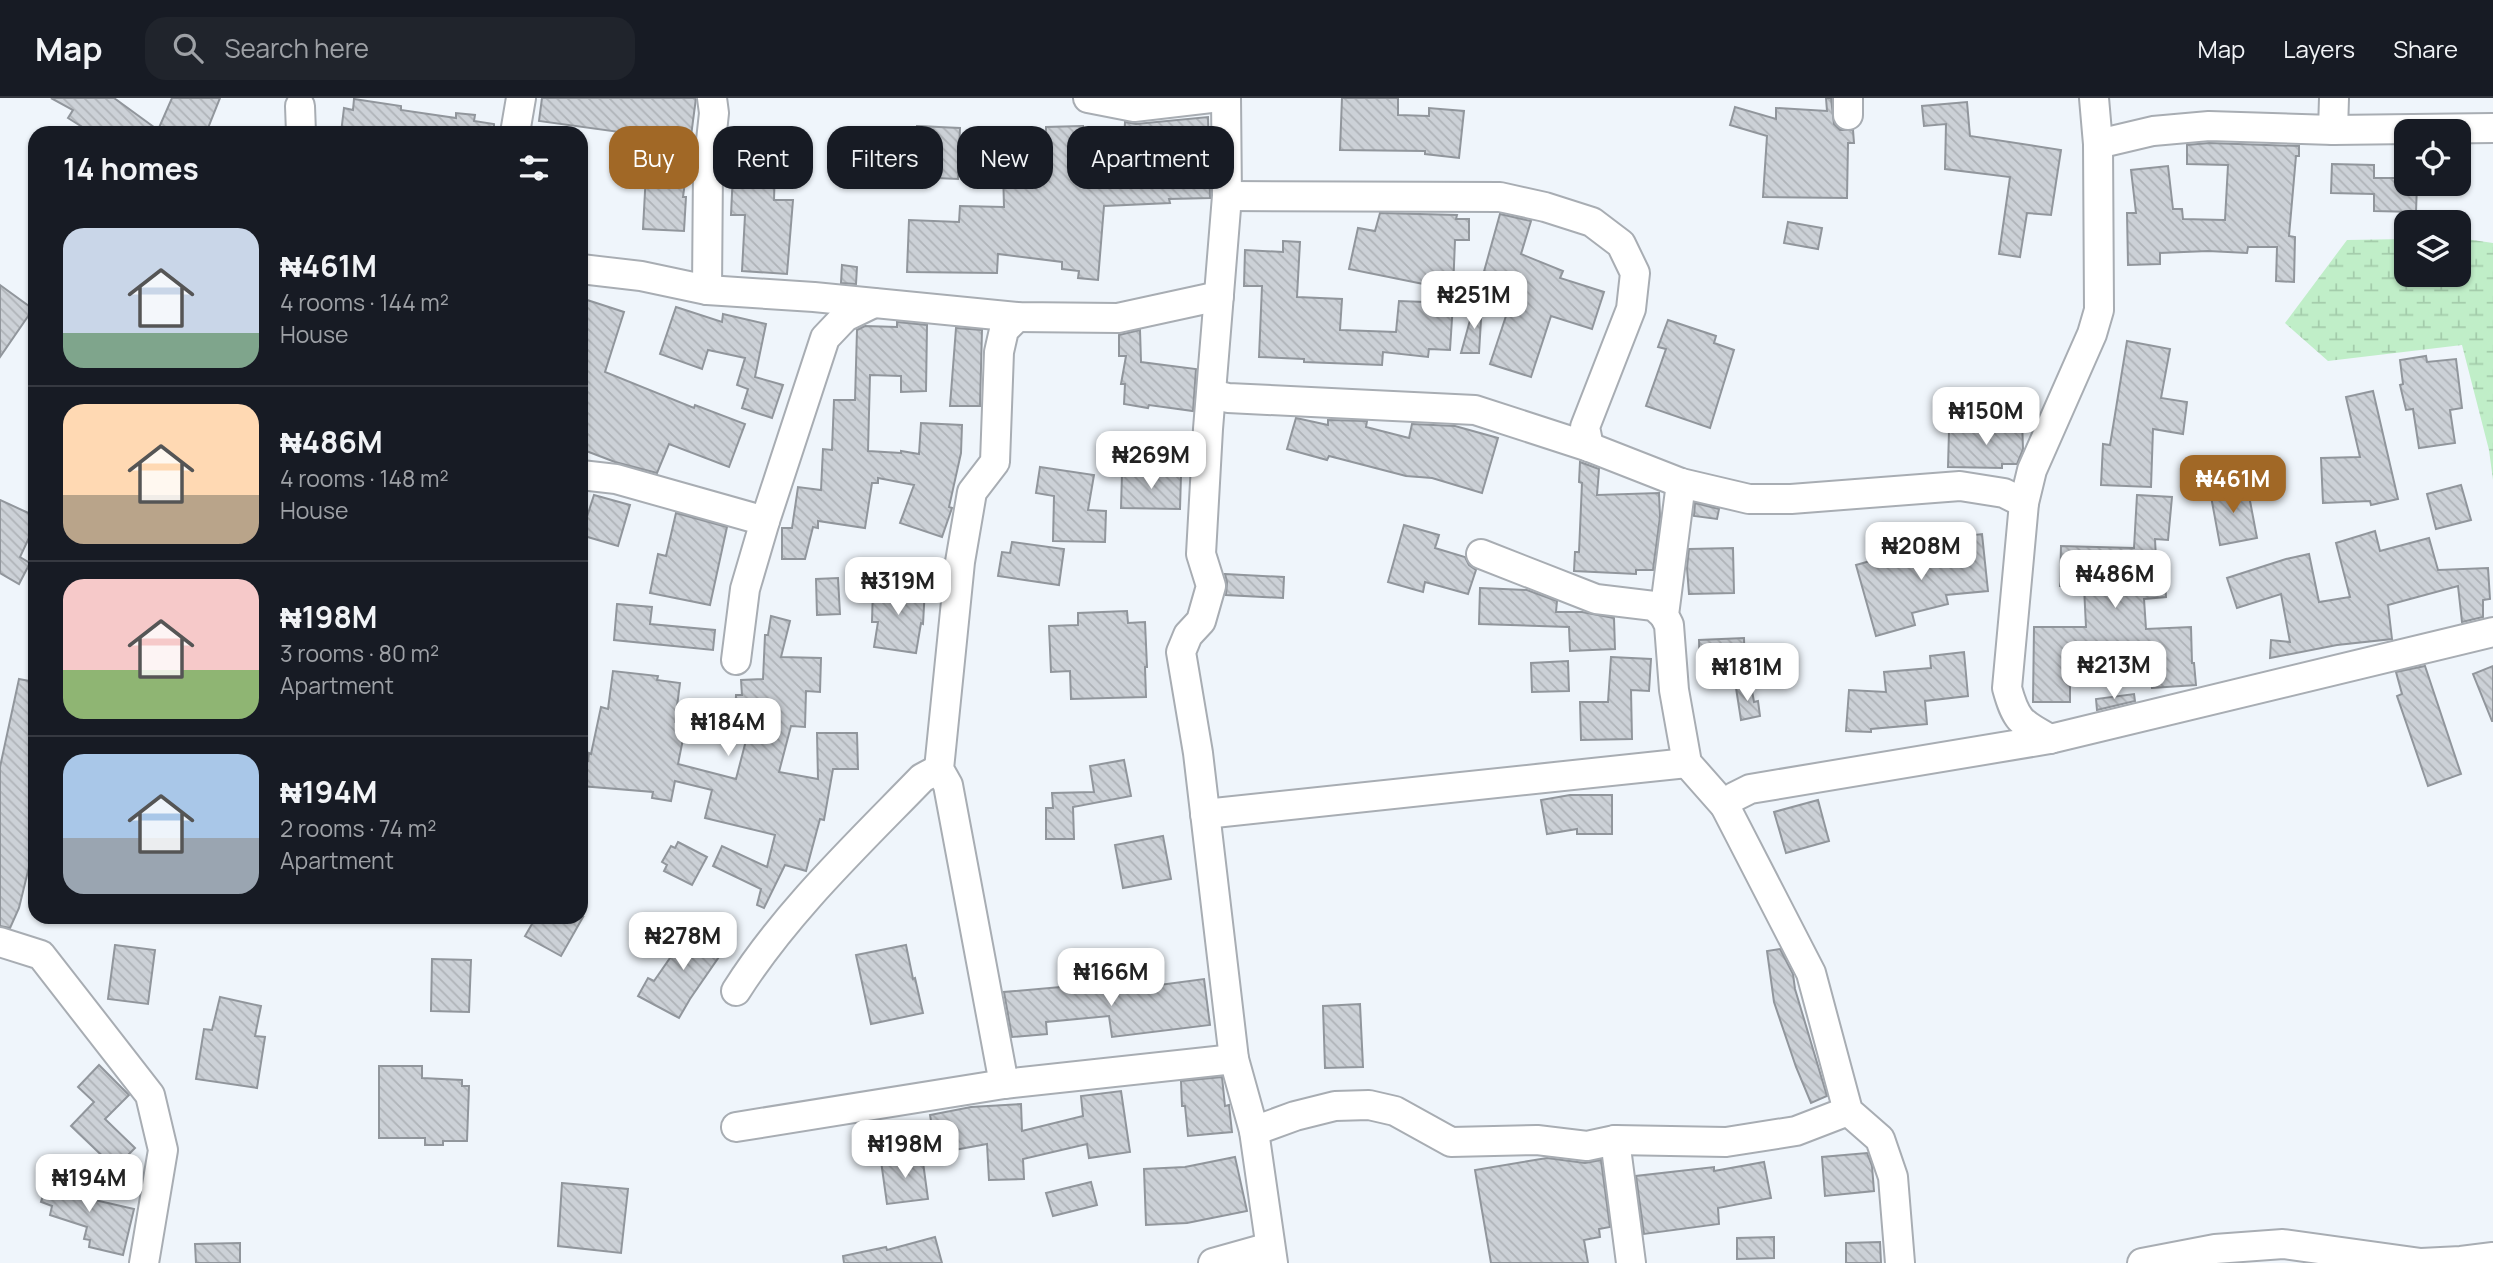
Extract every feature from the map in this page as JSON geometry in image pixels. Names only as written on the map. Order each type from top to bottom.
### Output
[{"type":"street","points":[[516,126],[521,98]]},
{"type":"street","points":[[707,289],[708,168],[714,113],[712,98]]},
{"type":"street","points":[[1088,98],[1134,107],[1211,98]]},
{"type":"street","points":[[1213,1263],[1272,1255],[1254,1131],[1234,1059],[1198,753],[1181,652],[1188,635],[1201,621],[1211,586],[1201,554],[1227,197],[1226,98]]},
{"type":"street","points":[[2050,738],[2024,725],[2013,709],[2007,688],[2024,503],[2032,470],[2092,334],[2099,310],[2098,145],[2094,98]]},
{"type":"street","points":[[2333,130],[2334,98]]},
{"type":"street","points":[[2098,145],[2153,131],[2209,126],[2333,130],[2493,128]]},
{"type":"street","points":[[1227,197],[1500,197],[1545,207],[1592,222],[1621,244],[1635,273],[1631,309],[1586,427],[1589,447]]},
{"type":"street","points":[[588,270],[641,276],[707,289],[1017,317],[1118,318],[1219,296]]},
{"type":"street","points":[[736,660],[745,589],[825,338],[845,317],[874,303]]},
{"type":"street","points":[[1004,1084],[948,785],[939,769],[960,562],[972,492],[995,462],[999,352],[1004,330],[1017,317]]},
{"type":"street","points":[[1212,394],[1228,398],[1475,410],[1589,447],[1681,483],[1749,499],[1791,499],[1960,486],[2004,493],[2024,503]]},
{"type":"street","points":[[588,476],[616,479],[765,521]]},
{"type":"street","points":[[1664,615],[1681,483]]},
{"type":"street","points":[[1481,554],[1597,599],[1654,606],[1664,615],[1669,625],[1674,690],[1687,763],[1725,806],[1811,973],[1848,1111],[1881,1139],[1893,1177],[1900,1263]]},
{"type":"street","points":[[1725,806],[1734,797],[1750,789],[2050,738],[2493,632]]},
{"type":"street","points":[[1205,814],[1687,763]]},
{"type":"street","points":[[736,991],[807,898],[922,778],[939,769]]},
{"type":"street","points":[[0,942],[41,955],[150,1095],[163,1150],[144,1263]]},
{"type":"street","points":[[736,1126],[1004,1084],[1234,1059]]},
{"type":"street","points":[[1254,1131],[1295,1116],[1335,1106],[1369,1105],[1395,1111],[1451,1142],[1537,1140],[1587,1146],[1615,1140],[1726,1142],[1796,1131],[1848,1111]]},
{"type":"street","points":[[1615,1140],[1631,1263]]},
{"type":"street","points":[[2142,1263],[2216,1249],[2283,1244],[2421,1263],[2493,1257]]},
{"type":"green space","points":[[2394,239],[2394,287],[2471,287],[2471,240],[2493,243],[2493,480],[2489,450],[2462,345],[2328,361],[2285,323],[2347,240]]},
{"type":"building","points":[[51,98],[114,98],[152,126],[81,126],[68,118],[73,110]]},
{"type":"building","points":[[172,98],[220,98],[209,126],[160,126]]},
{"type":"building","points":[[542,98],[696,98],[692,126],[609,126],[609,131],[539,121]]},
{"type":"building","points":[[1342,98],[1398,98],[1398,115],[1429,116],[1429,108],[1464,111],[1459,158],[1425,154],[1425,151],[1340,150]]},
{"type":"building","points":[[1826,98],[1831,98],[1834,124],[1840,130],[1853,130],[1854,143],[1848,143],[1847,198],[1763,197],[1767,136],[1730,125],[1735,107],[1776,119],[1776,108],[1827,111]]},
{"type":"building","points":[[354,99],[401,106],[401,110],[456,118],[456,113],[475,115],[474,121],[494,126],[342,126],[344,108],[353,110]]},
{"type":"building","points":[[1967,102],[1970,136],[2061,150],[2051,215],[2027,213],[2020,257],[1999,254],[2010,177],[1945,169],[1946,124],[1924,126],[1922,106]]},
{"type":"building","points":[[1208,117],[1208,126],[1125,126],[1125,122],[1136,124]]},
{"type":"building","points":[[1067,126],[1067,189],[1210,189],[1210,198],[1104,206],[1098,280],[1078,278],[1079,271],[1062,269],[1062,262],[998,254],[997,273],[907,272],[909,220],[959,222],[960,206],[1004,207],[1004,189],[1053,189],[1053,127]]},
{"type":"building","points":[[943,127],[957,128],[957,179],[943,178]]},
{"type":"building","points":[[2209,143],[2299,146],[2289,236],[2295,237],[2294,282],[2276,281],[2277,247],[2248,247],[2247,253],[2160,253],[2160,264],[2128,265],[2127,213],[2136,213],[2131,170],[2168,166],[2173,209],[2182,209],[2183,219],[2225,220],[2228,165],[2187,164],[2187,145]]},
{"type":"building","points":[[2332,164],[2374,165],[2374,178],[2394,178],[2394,196],[2417,196],[2416,210],[2374,211],[2374,194],[2331,193]]},
{"type":"building","points":[[645,189],[684,189],[684,231],[643,229]]},
{"type":"building","points":[[732,189],[774,189],[774,200],[793,200],[787,274],[742,271],[745,215],[731,215]]},
{"type":"building","points":[[1380,213],[1457,215],[1456,219],[1469,219],[1469,240],[1455,240],[1453,290],[1349,269],[1358,228],[1375,231]]},
{"type":"building","points":[[1500,214],[1531,221],[1521,254],[1563,271],[1560,278],[1604,292],[1592,329],[1551,316],[1531,377],[1490,364],[1515,289],[1512,288],[1513,284],[1483,275]]},
{"type":"building","points":[[1788,222],[1822,228],[1818,249],[1784,243]]},
{"type":"building","points":[[1283,241],[1300,242],[1297,297],[1342,299],[1340,330],[1396,332],[1399,301],[1453,303],[1450,350],[1429,349],[1428,357],[1383,352],[1382,365],[1259,357],[1262,286],[1244,286],[1245,250],[1283,252]]},
{"type":"building","points":[[842,265],[857,267],[856,284],[841,283]]},
{"type":"building","points":[[0,285],[28,305],[28,316],[0,357]]},
{"type":"building","points":[[588,300],[624,312],[605,372],[694,408],[695,405],[745,424],[729,467],[669,444],[657,473],[588,452]]},
{"type":"building","points":[[1475,302],[1482,303],[1479,353],[1461,353]]},
{"type":"building","points":[[676,307],[722,322],[723,314],[766,324],[755,377],[783,385],[772,418],[742,408],[748,389],[737,385],[745,358],[708,350],[702,369],[660,354]]},
{"type":"building","points":[[1668,320],[1716,336],[1714,343],[1734,350],[1710,428],[1646,406],[1666,349],[1658,347]]},
{"type":"building","points":[[897,322],[927,325],[926,391],[901,392],[901,376],[870,375],[868,451],[919,454],[921,423],[962,425],[961,453],[949,507],[952,508],[942,537],[900,523],[914,485],[878,478],[878,483],[872,483],[865,528],[818,521],[818,528],[813,527],[805,559],[782,559],[782,528],[792,528],[798,487],[821,490],[823,449],[832,450],[834,400],[855,400],[857,330],[865,326],[897,327]]},
{"type":"building","points":[[956,328],[982,330],[980,406],[950,406]]},
{"type":"building","points":[[1140,330],[1141,362],[1196,369],[1193,411],[1124,404],[1125,384],[1121,384],[1126,356],[1119,356],[1119,335]]},
{"type":"building","points":[[2127,341],[2170,349],[2161,398],[2187,402],[2183,434],[2153,429],[2151,487],[2101,485],[2103,444],[2110,445]]},
{"type":"building","points":[[2426,356],[2427,362],[2456,359],[2462,408],[2450,410],[2455,443],[2419,448],[2413,409],[2406,410],[2400,385],[2403,384],[2400,360]]},
{"type":"building","points":[[2373,391],[2398,499],[2371,505],[2370,501],[2323,503],[2321,458],[2360,457],[2346,397]]},
{"type":"building","points":[[1296,418],[1328,425],[1328,420],[1367,421],[1366,427],[1409,438],[1412,424],[1455,426],[1498,438],[1482,493],[1432,478],[1406,476],[1329,456],[1327,460],[1287,449]]},
{"type":"building","points":[[2022,420],[2023,449],[2017,464],[2002,464],[2002,468],[1948,467],[1949,431],[2004,432],[2004,421]]},
{"type":"building","points":[[1580,462],[1599,469],[1597,495],[1659,493],[1660,517],[1653,570],[1636,570],[1636,574],[1574,571],[1575,552],[1579,552],[1582,483],[1579,482]]},
{"type":"building","points":[[1040,467],[1094,475],[1088,510],[1106,511],[1105,542],[1053,541],[1054,496],[1036,493]]},
{"type":"building","points":[[1122,473],[1181,475],[1180,509],[1121,508]]},
{"type":"building","points":[[2247,485],[2257,538],[2220,545],[2210,491]]},
{"type":"building","points":[[2461,485],[2471,520],[2436,529],[2427,494]]},
{"type":"building","points":[[594,495],[630,505],[618,546],[588,537],[588,513]]},
{"type":"building","points":[[2137,495],[2172,497],[2168,540],[2155,539],[2157,580],[2165,580],[2166,597],[2144,599],[2146,629],[2191,627],[2196,685],[2152,688],[2148,656],[2141,656],[2141,650],[2070,655],[2070,702],[2033,702],[2034,627],[2086,627],[2084,587],[2060,586],[2061,546],[2134,548]]},
{"type":"building","points":[[0,500],[28,513],[28,540],[20,557],[28,562],[28,567],[19,584],[0,573]]},
{"type":"building","points":[[1695,503],[1719,509],[1717,519],[1694,516]]},
{"type":"building","points":[[676,513],[727,527],[710,605],[650,593],[658,554],[666,556]]},
{"type":"building","points":[[1404,525],[1439,535],[1435,548],[1465,557],[1469,565],[1476,570],[1468,594],[1425,582],[1423,592],[1388,582]]},
{"type":"building","points":[[2375,531],[2380,551],[2429,538],[2438,570],[2488,568],[2490,599],[2483,600],[2483,617],[2462,622],[2458,586],[2388,605],[2392,639],[2337,645],[2270,658],[2271,640],[2290,642],[2281,594],[2237,608],[2227,578],[2309,554],[2319,602],[2350,597],[2336,543]]},
{"type":"building","points":[[1982,534],[1988,591],[1946,595],[1948,604],[1912,613],[1915,625],[1876,636],[1856,565],[1895,554],[1897,562],[1950,548],[1949,538]]},
{"type":"building","points":[[1012,542],[1064,549],[1059,585],[998,576],[1002,552],[1010,553]]},
{"type":"building","points":[[1733,548],[1734,593],[1689,594],[1689,549]]},
{"type":"building","points":[[1225,574],[1284,577],[1283,598],[1226,595]]},
{"type":"building","points":[[838,578],[840,614],[817,615],[816,579]]},
{"type":"building","points":[[873,586],[925,588],[923,624],[921,623],[916,653],[874,647],[878,622],[872,622]]},
{"type":"building","points":[[1480,588],[1527,590],[1557,601],[1556,612],[1582,612],[1614,618],[1615,649],[1570,651],[1569,627],[1479,624]]},
{"type":"building","points":[[617,604],[652,607],[650,624],[715,630],[713,650],[614,640]]},
{"type":"building","points":[[1127,611],[1128,623],[1145,622],[1146,697],[1071,699],[1070,671],[1051,672],[1049,626],[1078,625],[1078,613]]},
{"type":"building","points":[[771,616],[790,621],[781,657],[821,658],[820,692],[806,691],[805,727],[791,726],[779,772],[818,779],[817,733],[857,733],[858,769],[833,769],[824,820],[820,819],[806,871],[785,865],[764,908],[757,905],[761,889],[713,866],[722,846],[767,867],[775,835],[705,818],[712,790],[675,781],[671,801],[652,798],[653,792],[588,787],[588,761],[601,707],[608,709],[613,671],[658,676],[657,680],[680,683],[675,722],[686,724],[678,764],[736,779],[750,725],[735,725],[736,695],[742,695],[741,680],[763,679],[765,635],[768,635]]},
{"type":"building","points":[[1744,638],[1745,673],[1700,674],[1699,640]]},
{"type":"building","points":[[1964,652],[1968,696],[1925,701],[1927,724],[1871,729],[1871,732],[1846,731],[1849,690],[1886,692],[1884,672],[1931,668],[1930,656]]},
{"type":"building","points":[[1611,657],[1651,659],[1649,691],[1631,690],[1632,739],[1581,740],[1580,702],[1608,702]]},
{"type":"building","points":[[1568,661],[1569,691],[1532,692],[1531,663]]},
{"type":"building","points":[[2425,666],[2461,774],[2428,786],[2397,696],[2402,694],[2396,672]]},
{"type":"building","points":[[2493,666],[2493,721],[2492,721],[2473,674]]},
{"type":"building","points":[[19,679],[28,681],[28,871],[19,908],[10,928],[0,926],[0,767]]},
{"type":"building","points":[[1751,685],[1754,702],[1758,701],[1760,716],[1741,720],[1736,688]]},
{"type":"building","points":[[2134,694],[2135,701],[2097,710],[2096,699]]},
{"type":"building","points":[[1124,760],[1131,796],[1073,807],[1074,839],[1046,839],[1046,808],[1053,808],[1052,793],[1094,792],[1090,766]]},
{"type":"building","points":[[1570,795],[1612,795],[1612,834],[1577,834],[1577,829],[1547,834],[1541,800]]},
{"type":"building","points":[[1818,800],[1829,841],[1786,853],[1774,812]]},
{"type":"building","points":[[1163,836],[1171,879],[1123,888],[1115,845]]},
{"type":"building","points":[[678,842],[707,857],[692,885],[664,871],[667,865],[662,862],[671,846],[675,848]]},
{"type":"building","points":[[695,922],[721,940],[716,947],[723,951],[679,1018],[638,996],[648,978],[654,981]]},
{"type":"building","points":[[532,924],[579,924],[561,956],[525,936]]},
{"type":"building","points":[[115,945],[155,950],[148,1004],[108,999]]},
{"type":"building","points":[[906,945],[923,1013],[871,1024],[856,955]]},
{"type":"building","points":[[1780,949],[1793,974],[1795,989],[1827,1096],[1811,1103],[1774,1002],[1767,951]]},
{"type":"building","points":[[432,959],[471,960],[469,1012],[431,1011]]},
{"type":"building","points":[[1204,979],[1210,1025],[1112,1037],[1109,1016],[1046,1022],[1047,1034],[1012,1037],[1004,992],[1105,983],[1106,992]]},
{"type":"building","points":[[220,997],[261,1006],[255,1036],[265,1037],[257,1088],[196,1079],[204,1029],[212,1030]]},
{"type":"building","points":[[1360,1004],[1363,1067],[1325,1068],[1323,1006]]},
{"type":"building","points":[[99,1065],[129,1095],[105,1119],[135,1148],[115,1168],[71,1126],[94,1102],[78,1087]]},
{"type":"building","points":[[379,1066],[422,1066],[422,1078],[462,1080],[462,1086],[469,1086],[467,1141],[443,1141],[443,1145],[425,1145],[425,1138],[379,1138]]},
{"type":"building","points":[[1222,1077],[1225,1106],[1229,1105],[1232,1132],[1188,1136],[1185,1106],[1182,1106],[1181,1081]]},
{"type":"building","points":[[1121,1091],[1130,1152],[1089,1158],[1087,1144],[1023,1159],[1024,1179],[989,1180],[987,1144],[927,1155],[924,1140],[934,1138],[930,1115],[971,1107],[1021,1104],[1022,1131],[1083,1116],[1081,1096]]},
{"type":"building","points":[[1867,1153],[1872,1166],[1874,1191],[1825,1196],[1822,1157]]},
{"type":"building","points":[[922,1155],[928,1199],[887,1204],[881,1161]]},
{"type":"building","points":[[1235,1157],[1247,1211],[1187,1223],[1146,1225],[1144,1169],[1185,1167]]},
{"type":"building","points":[[1547,1158],[1585,1163],[1601,1160],[1610,1227],[1599,1229],[1600,1237],[1584,1240],[1588,1263],[1491,1263],[1475,1170]]},
{"type":"building","points":[[1764,1162],[1771,1198],[1718,1208],[1719,1224],[1644,1234],[1636,1176],[1714,1167],[1714,1171]]},
{"type":"building","points":[[50,1173],[90,1185],[86,1198],[134,1209],[123,1255],[89,1247],[90,1240],[84,1239],[87,1227],[50,1215],[52,1206],[41,1202]]},
{"type":"building","points":[[1091,1182],[1097,1205],[1053,1216],[1046,1193]]},
{"type":"building","points":[[562,1183],[628,1189],[621,1253],[558,1246]]},
{"type":"building","points":[[935,1237],[942,1263],[844,1263],[843,1256],[886,1247],[887,1250]]},
{"type":"building","points":[[1774,1237],[1774,1258],[1737,1259],[1737,1238]]},
{"type":"building","points":[[1880,1242],[1881,1263],[1846,1263],[1846,1243]]},
{"type":"building","points":[[240,1243],[240,1263],[196,1263],[195,1244]]}]
